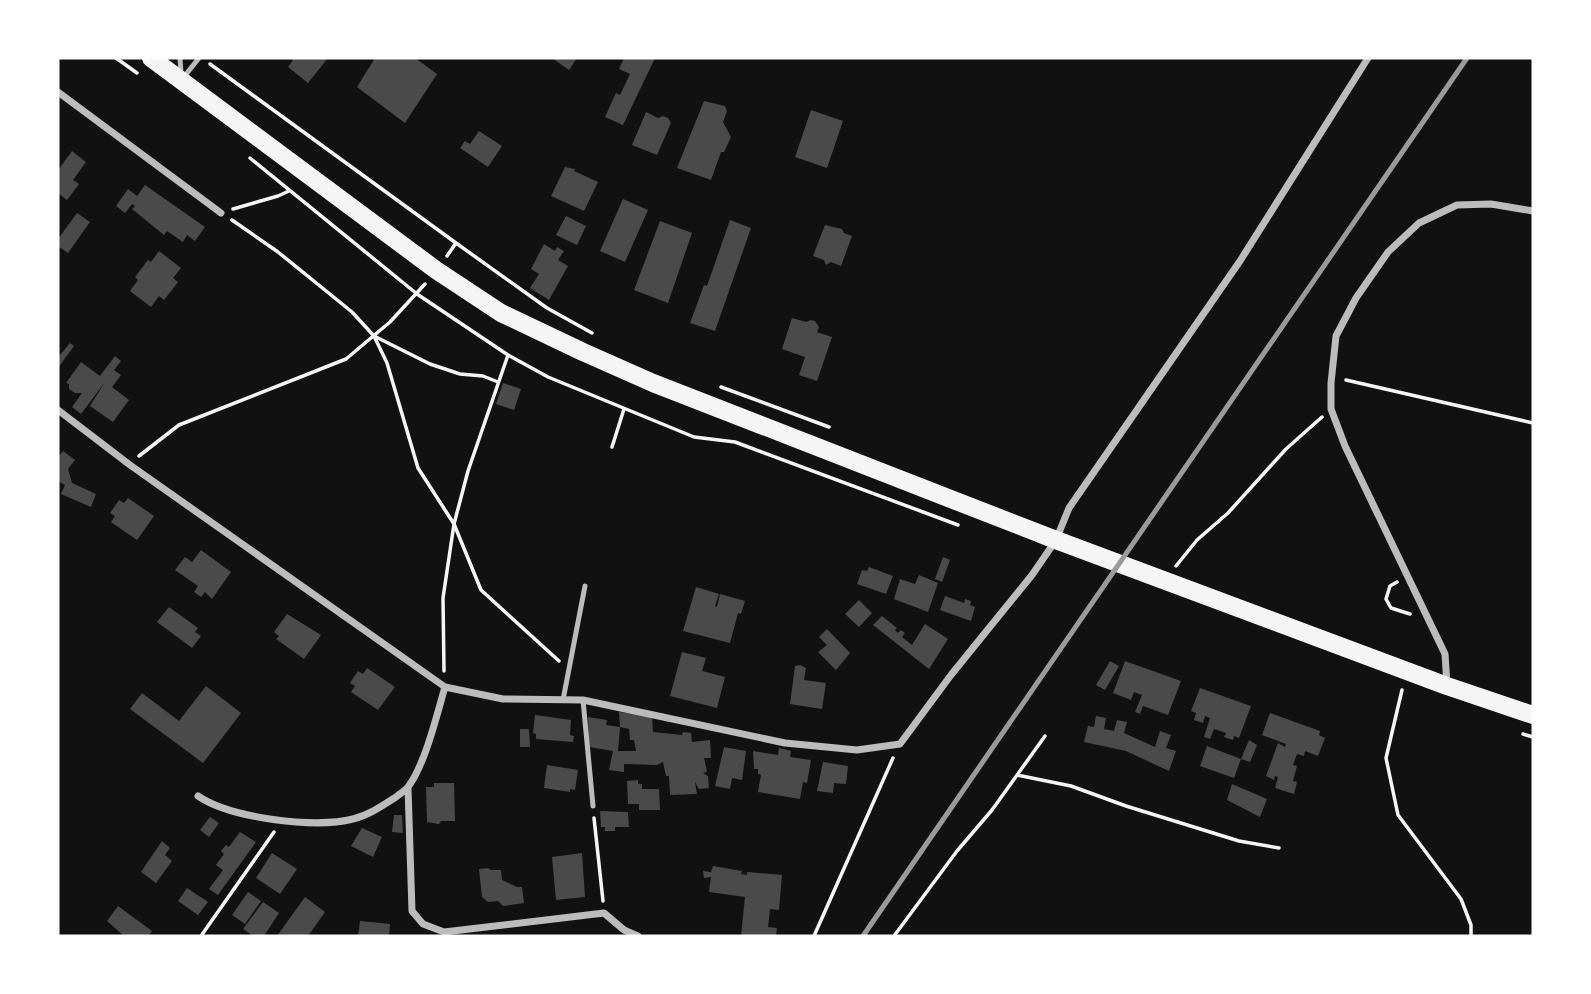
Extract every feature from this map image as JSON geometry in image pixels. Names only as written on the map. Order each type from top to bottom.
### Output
[{"type":"main road","points":[[151,58],[436,270],[502,313],[629,373],[1059,541],[1447,686],[1533,715]]},
{"type":"street","points":[[58,410],[130,465],[445,687],[503,699],[583,700],[785,743],[857,750],[900,744],[951,675],[1059,541],[1069,508],[1240,261],[1368,58]]},
{"type":"street","points":[[58,92],[221,213]]},
{"type":"street","points":[[1447,686],[1445,654],[1345,446],[1331,409],[1336,336],[1356,298],[1388,252],[1419,223],[1457,205],[1491,204],[1533,211]]},
{"type":"street","points":[[445,687],[425,751],[408,788],[412,911],[423,924],[444,932],[604,913],[625,930],[638,936]]},
{"type":"street","points":[[198,796],[212,806],[282,822],[327,822],[352,819],[378,810],[408,788]]},
{"type":"lane","points":[[180,58],[181,80]]},
{"type":"lane","points":[[181,80],[201,58]]},
{"type":"lane","points":[[563,700],[585,586]]},
{"type":"lane","points":[[583,700],[593,806]]},
{"type":"path","points":[[201,58],[547,308],[603,339]]},
{"type":"path","points":[[221,213],[290,190]]},
{"type":"path","points":[[221,213],[278,252],[352,312],[374,336],[387,363],[418,468],[454,524],[481,590],[569,670]]},
{"type":"path","points":[[130,465],[152,444],[179,425],[346,359],[417,294],[456,243]]},
{"type":"path","points":[[374,336],[429,364],[498,382]]},
{"type":"path","points":[[445,687],[443,598],[454,524],[468,471],[508,355]]},
{"type":"path","points":[[1331,383],[1342,379],[1533,423]]},
{"type":"path","points":[[712,383],[829,427]]},
{"type":"path","points":[[612,447],[624,409]]},
{"type":"path","points":[[1162,580],[1286,449],[1331,409]]},
{"type":"path","points":[[1408,576],[1390,586],[1386,599],[1391,608],[1428,620]]},
{"type":"path","points":[[1407,671],[1386,758],[1398,815],[1461,899],[1471,925],[1471,936]]},
{"type":"path","points":[[894,936],[1045,736]]},
{"type":"path","points":[[814,936],[900,744]]},
{"type":"path","points":[[1017,775],[1071,786],[1239,841],[1279,848]]},
{"type":"path","points":[[593,806],[604,913]]},
{"type":"path","points":[[201,936],[282,822]]},
{"type":"building","points":[[290,58],[328,58],[308,83],[288,67],[293,60]]},
{"type":"building","points":[[375,58],[415,58],[437,74],[405,123],[357,87]]},
{"type":"building","points":[[552,58],[577,58],[569,70]]},
{"type":"building","points":[[624,58],[655,58],[623,125],[605,117],[616,93],[620,95],[630,74],[619,69]]},
{"type":"building","points":[[704,101],[725,106],[727,111],[723,122],[731,137],[724,152],[721,152],[711,180],[677,168]]},
{"type":"building","points":[[811,110],[843,121],[827,168],[795,157]]},
{"type":"building","points":[[646,112],[658,118],[668,118],[671,123],[657,155],[632,145]]},
{"type":"building","points":[[479,131],[502,146],[488,167],[460,148],[465,141],[470,144]]},
{"type":"building","points":[[72,151],[86,162],[73,180],[79,184],[67,200],[58,193],[58,170]]},
{"type":"building","points":[[565,167],[575,169],[574,171],[598,182],[584,211],[551,196]]},
{"type":"building","points":[[145,185],[205,227],[195,241],[187,235],[183,242],[167,231],[164,235],[132,209],[135,206],[132,204],[125,213],[116,206],[128,189],[137,196]]},
{"type":"building","points":[[623,199],[648,210],[625,262],[600,251]]},
{"type":"building","points":[[77,213],[90,222],[68,253],[58,246],[58,239]]},
{"type":"building","points":[[566,216],[586,226],[577,245],[556,235]]},
{"type":"building","points":[[730,220],[751,228],[715,331],[690,323],[704,285],[707,286]]},
{"type":"building","points":[[660,221],[692,233],[668,303],[634,290]]},
{"type":"building","points":[[825,225],[842,229],[844,233],[852,236],[841,266],[831,262],[826,265],[824,260],[813,256]]},
{"type":"building","points":[[544,244],[555,251],[557,247],[564,251],[558,260],[568,266],[549,300],[530,288],[539,274],[531,269]]},
{"type":"building","points":[[159,251],[181,268],[173,278],[178,282],[164,300],[159,296],[151,307],[130,291],[138,280],[135,277]]},
{"type":"building","points":[[792,318],[806,322],[815,321],[819,327],[817,332],[832,337],[817,381],[799,375],[805,357],[782,349]]},
{"type":"building","points":[[70,343],[74,346],[58,368],[58,354]]},
{"type":"building","points":[[115,356],[121,361],[114,370],[121,375],[112,387],[129,400],[113,422],[90,406],[105,382],[81,414],[72,407],[82,393],[75,393],[66,383],[81,362],[100,376]]},
{"type":"building","points":[[503,383],[521,389],[514,410],[496,404]]},
{"type":"building","points":[[63,451],[75,460],[68,469],[72,483],[96,494],[91,507],[61,494],[65,485],[58,481],[58,457]]},
{"type":"building","points":[[128,498],[154,516],[137,540],[111,522],[115,516],[110,513],[119,500],[124,503]]},
{"type":"building","points":[[201,550],[231,572],[212,599],[205,592],[201,597],[194,592],[198,586],[175,570],[185,557],[192,562]]},
{"type":"building","points":[[943,557],[950,560],[942,582],[935,579]]},
{"type":"building","points":[[869,567],[893,576],[886,594],[857,584],[862,570],[867,571]]},
{"type":"building","points":[[919,575],[938,583],[928,612],[894,599],[900,579],[915,584]]},
{"type":"building","points":[[696,587],[719,594],[715,606],[717,607],[720,594],[745,601],[741,614],[738,613],[730,643],[683,631]]},
{"type":"building","points":[[945,596],[964,603],[965,599],[971,601],[970,605],[975,607],[971,621],[940,610]]},
{"type":"building","points":[[859,600],[872,613],[859,627],[845,614]]},
{"type":"building","points":[[169,607],[198,628],[195,632],[201,636],[192,648],[157,622]]},
{"type":"building","points":[[287,614],[321,635],[304,659],[276,639],[279,636],[274,632]]},
{"type":"building","points":[[882,616],[897,628],[895,630],[898,633],[901,630],[905,633],[902,637],[912,645],[925,624],[948,639],[929,669],[873,625]]},
{"type":"building","points":[[827,629],[850,653],[836,670],[818,652],[827,645],[819,637]]},
{"type":"building","points":[[682,652],[706,658],[702,671],[725,677],[717,708],[670,696]]},
{"type":"building","points":[[1110,661],[1119,666],[1105,690],[1096,685]]},
{"type":"building","points":[[1125,661],[1181,681],[1168,715],[1143,706],[1140,714],[1135,712],[1142,695],[1134,692],[1131,700],[1113,693]]},
{"type":"building","points":[[795,666],[806,668],[804,680],[826,683],[822,709],[790,704]]},
{"type":"building","points":[[367,668],[395,687],[378,710],[351,692],[355,686],[350,683],[358,671],[363,674]]},
{"type":"building","points":[[206,686],[241,713],[203,763],[130,709],[142,693],[179,721]]},
{"type":"building","points":[[1200,688],[1251,706],[1239,738],[1234,736],[1233,740],[1224,737],[1226,733],[1214,729],[1210,739],[1204,737],[1210,718],[1205,716],[1203,723],[1194,720],[1196,713],[1191,711]]},
{"type":"building","points":[[619,712],[652,716],[653,732],[682,735],[683,732],[691,733],[692,742],[710,740],[711,758],[704,758],[707,772],[703,773],[708,776],[709,788],[699,789],[695,782],[697,794],[670,795],[669,776],[666,776],[663,762],[657,765],[624,764],[624,772],[609,770],[613,751],[589,747],[588,717],[607,720],[606,725],[620,727]],"holes":[[[620,727],[629,729],[630,740],[634,740],[636,751],[618,751]]]},
{"type":"building","points":[[1270,713],[1320,731],[1319,735],[1325,738],[1318,756],[1305,751],[1304,756],[1297,754],[1293,765],[1297,766],[1293,781],[1297,782],[1294,794],[1275,788],[1278,777],[1275,776],[1274,780],[1266,776],[1278,743],[1285,747],[1286,744],[1262,735]]},
{"type":"building","points":[[535,715],[571,720],[570,735],[574,736],[573,742],[536,739],[536,734],[533,733]]},
{"type":"building","points":[[1096,716],[1106,718],[1104,729],[1114,731],[1117,720],[1127,722],[1124,733],[1155,747],[1160,731],[1171,735],[1166,748],[1176,751],[1169,771],[1126,751],[1084,742],[1088,726],[1094,727]]},
{"type":"building","points":[[520,729],[529,729],[530,747],[520,747]]},
{"type":"building","points":[[1249,740],[1257,745],[1250,762],[1241,759]]},
{"type":"building","points":[[1207,746],[1241,759],[1234,778],[1200,766]]},
{"type":"building","points":[[724,747],[746,751],[742,780],[732,778],[730,789],[715,786]]},
{"type":"building","points":[[779,748],[791,751],[790,757],[811,760],[807,783],[803,782],[800,799],[758,792],[761,775],[758,774],[758,769],[754,769],[753,751],[778,755]]},
{"type":"building","points":[[823,762],[848,766],[846,784],[834,783],[833,793],[817,791]]},
{"type":"building","points":[[547,765],[578,770],[575,790],[570,789],[570,792],[544,788]]},
{"type":"building","points":[[638,780],[642,789],[659,789],[660,810],[639,810],[639,804],[628,804],[627,781]]},
{"type":"building","points":[[434,783],[454,783],[455,821],[441,821],[439,824],[427,822],[426,787],[434,787]]},
{"type":"building","points":[[1232,784],[1267,799],[1260,817],[1227,800]]},
{"type":"building","points":[[600,811],[628,812],[629,827],[615,827],[615,831],[605,831],[605,827],[601,827]]},
{"type":"building","points":[[394,815],[402,815],[403,833],[392,832]]},
{"type":"building","points":[[210,817],[219,823],[209,837],[200,830]]},
{"type":"building","points":[[362,828],[382,837],[373,857],[351,846]]},
{"type":"building","points":[[240,832],[256,842],[218,895],[209,889],[223,870],[216,865],[224,854],[221,851],[226,845],[229,847]]},
{"type":"building","points":[[162,841],[170,848],[165,855],[172,861],[156,883],[141,872]]},
{"type":"building","points":[[272,853],[297,869],[280,894],[256,878]]},
{"type":"building","points":[[582,853],[585,897],[556,900],[552,857]]},
{"type":"building","points":[[713,866],[742,871],[741,874],[747,875],[747,872],[782,875],[779,910],[770,909],[768,927],[777,928],[776,936],[741,936],[745,897],[709,892],[711,877],[704,878],[703,871],[711,872]]},
{"type":"building","points":[[479,869],[501,870],[502,880],[522,887],[524,903],[503,906],[498,901],[488,902],[482,897]]},
{"type":"building","points":[[187,888],[208,902],[198,915],[178,901]]},
{"type":"building","points":[[248,892],[261,901],[245,924],[232,915]]},
{"type":"building","points":[[305,897],[325,912],[308,936],[277,936]]},
{"type":"building","points":[[263,902],[279,913],[264,936],[253,936],[243,929]]},
{"type":"building","points":[[118,906],[152,931],[148,936],[124,936],[107,921]]},
{"type":"building","points":[[360,921],[390,924],[389,936],[358,936]]},
{"type":"railway","points":[[863,936],[1467,58]]}]
